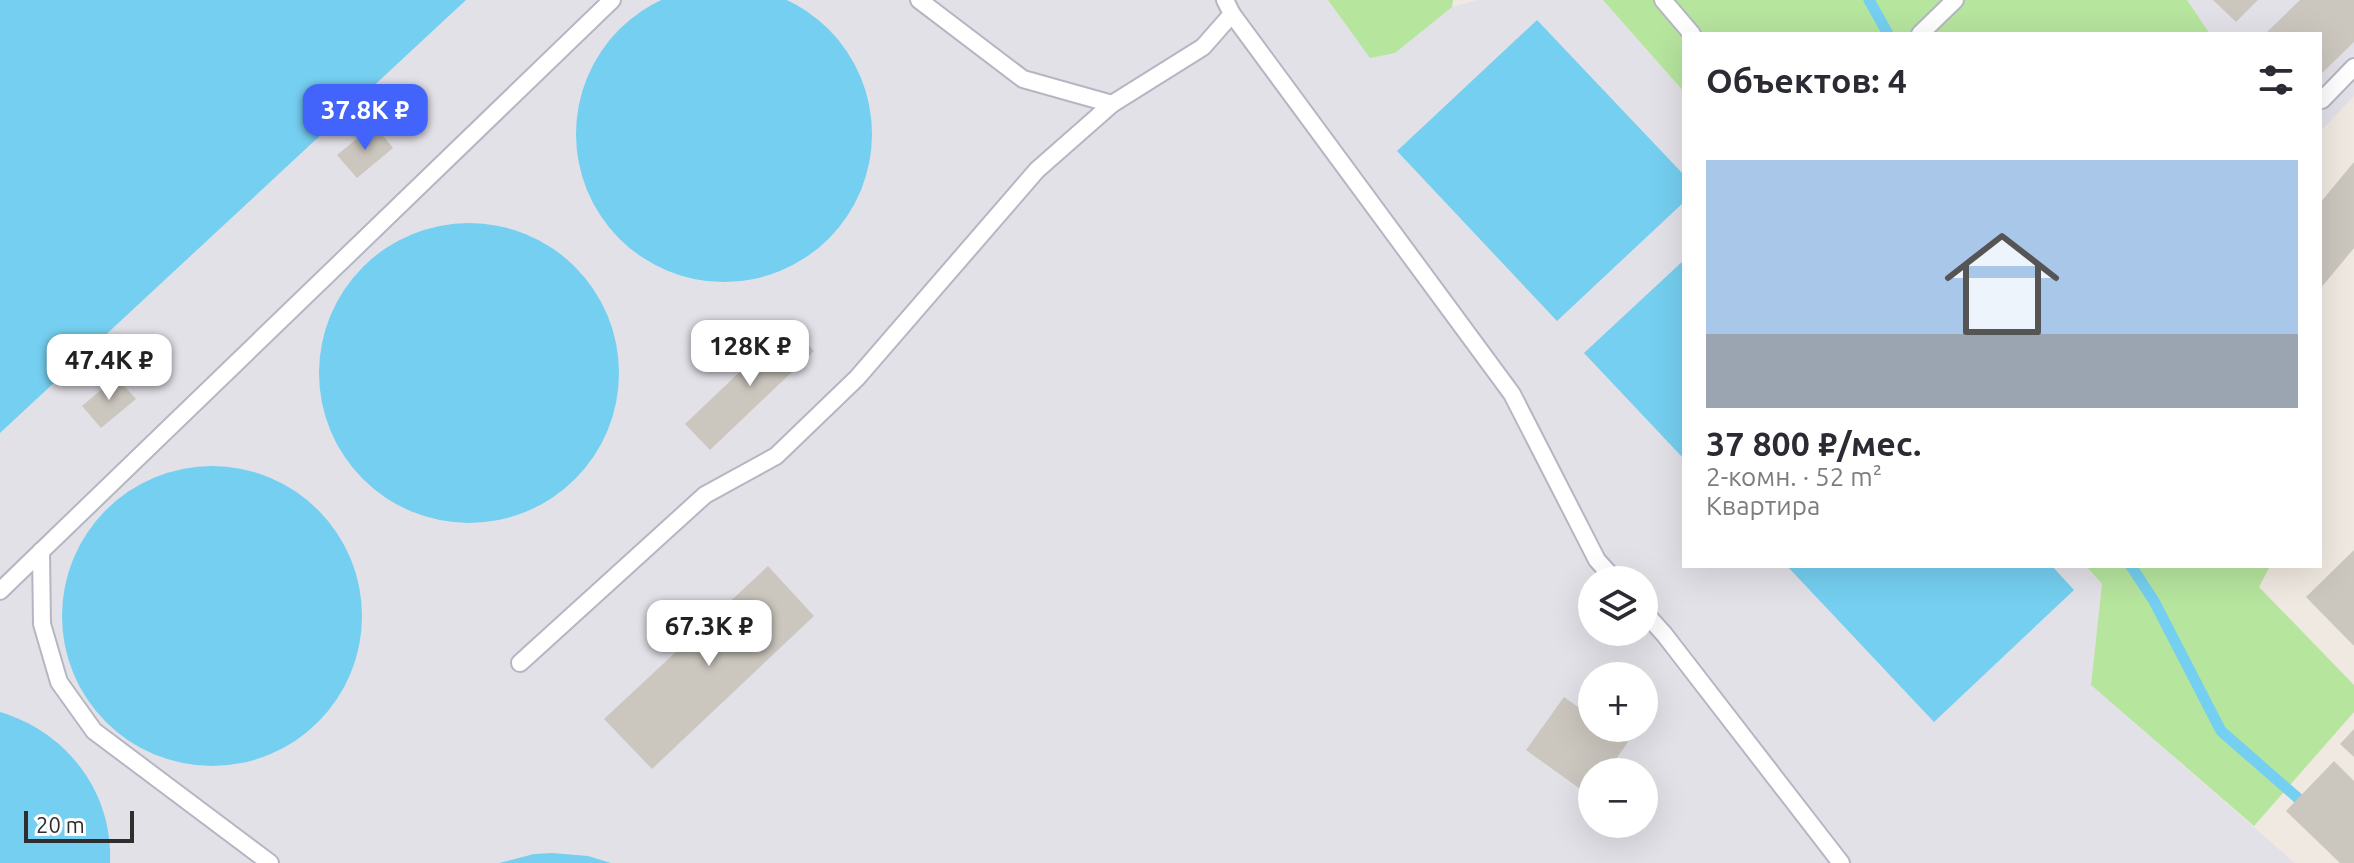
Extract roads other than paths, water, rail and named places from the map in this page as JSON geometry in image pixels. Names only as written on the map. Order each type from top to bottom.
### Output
[{"type":"lane","points":[[0,591],[612,0]]},
{"type":"lane","points":[[919,0],[1023,79],[1112,104]]},
{"type":"lane","points":[[1663,0],[1690,32]]},
{"type":"lane","points":[[1922,32],[1955,0]]},
{"type":"lane","points":[[520,663],[705,495],[776,456],[857,378],[1037,170],[1112,104],[1203,47],[1228,7],[1512,394],[1602,566]]},
{"type":"lane","points":[[2322,100],[2354,67]]},
{"type":"lane","points":[[41,551],[42,624],[59,682],[94,731],[270,863]]},
{"type":"lane","points":[[1658,627],[1841,863]]},
{"type":"water","points":[[666,-1],[782,-1],[806,11],[847,52],[865,91],[871,120],[871,148],[865,177],[854,204],[838,228],[818,248],[794,264],[753,279],[724,282],[695,279],[654,264],[630,248],[610,228],[594,204],[583,177],[576,134],[583,91],[601,52],[630,20]]},
{"type":"water","points":[[0,0],[466,0],[0,433]]},
{"type":"water","points":[[1537,20],[1682,173],[1682,204],[1557,321],[1397,151]]},
{"type":"water","points":[[469,223],[498,226],[526,235],[540,241],[575,267],[601,302],[607,316],[616,344],[619,373],[616,402],[607,430],[601,444],[575,479],[540,505],[526,511],[498,520],[469,523],[440,520],[412,511],[398,505],[363,479],[337,444],[331,430],[322,402],[319,373],[322,344],[331,316],[337,302],[363,267],[398,241],[412,235],[440,226]]},
{"type":"water","points":[[1682,262],[1682,457],[1584,353]]},
{"type":"water","points":[[212,466],[241,469],[269,478],[283,484],[318,510],[344,545],[350,559],[359,587],[362,616],[359,645],[350,673],[344,687],[318,722],[283,748],[269,754],[241,763],[212,766],[183,763],[155,754],[141,748],[106,722],[80,687],[74,673],[65,645],[62,616],[65,587],[74,559],[80,545],[106,510],[141,484],[155,478],[183,469]]},
{"type":"water","points":[[1789,568],[2054,568],[2074,590],[1934,722]]},
{"type":"water","points":[[0,712],[46,734],[81,768],[104,812],[110,863],[0,863]]},
{"type":"water","points":[[552,853],[588,856],[611,863],[499,863]]},
{"type":"waterway","points":[[1869,0],[1887,32]]},
{"type":"waterway","points":[[2132,568],[2154,601],[2221,731],[2308,807]]}]
